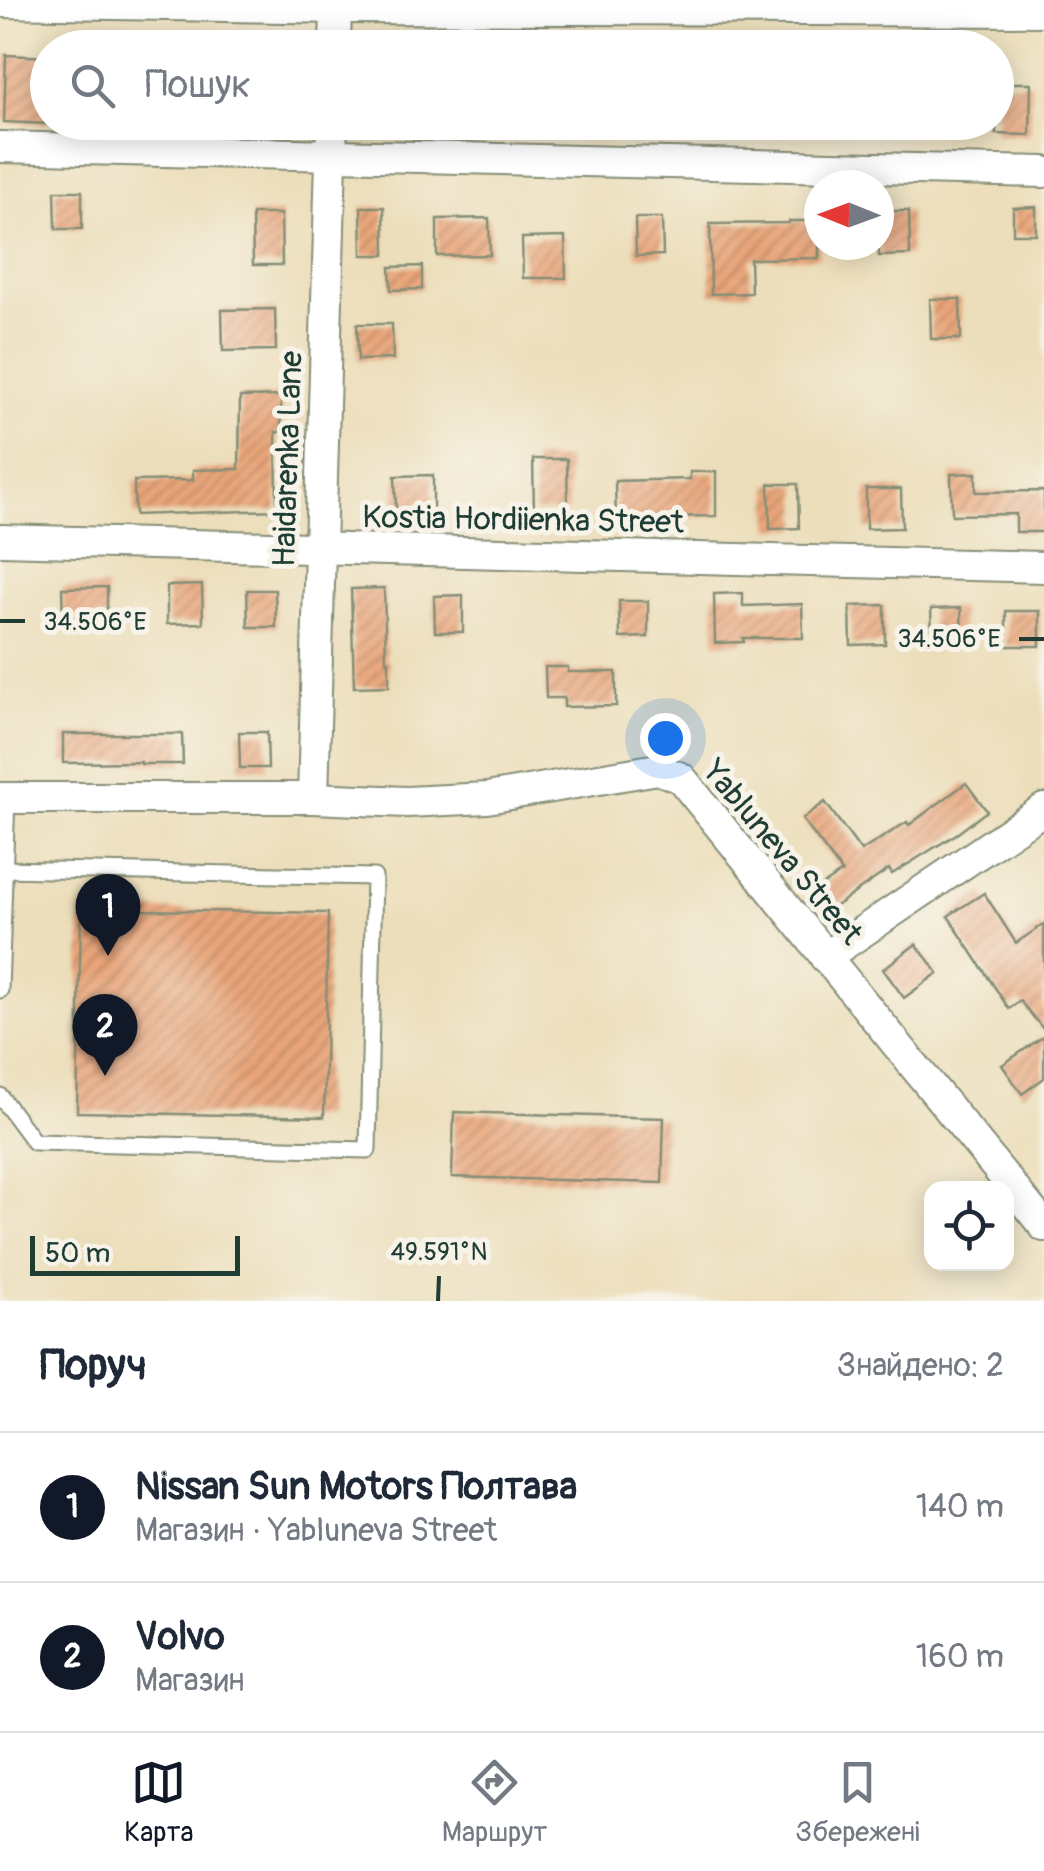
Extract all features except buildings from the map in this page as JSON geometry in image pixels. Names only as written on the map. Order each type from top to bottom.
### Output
[{"type":"street","points":[[0,2],[336,8],[1044,10]]},
{"type":"street","points":[[335,30],[336,8]]},
{"type":"street","name":"Haidarenka Lane","points":[[313,798],[332,140]]},
{"type":"street","points":[[0,148],[1044,172]]},
{"type":"street","name":"Kostia Hordiienka Street","points":[[0,540],[1044,567]]},
{"type":"street","name":"Yabluneva Street","points":[[3,798],[313,798],[407,802],[487,798],[658,769],[682,778],[1042,1220]]},
{"type":"street","points":[[825,958],[1044,810]]},
{"type":"lane","points":[[0,990],[3,798]]},
{"type":"lane","points":[[0,1096],[34,1142],[368,1150],[374,878],[4,868]]},
{"type":"place","name":"Nissan Sun Motors Полтава","points":[[108,956]]},
{"type":"place","name":"Volvo","points":[[105,1076]]}]
